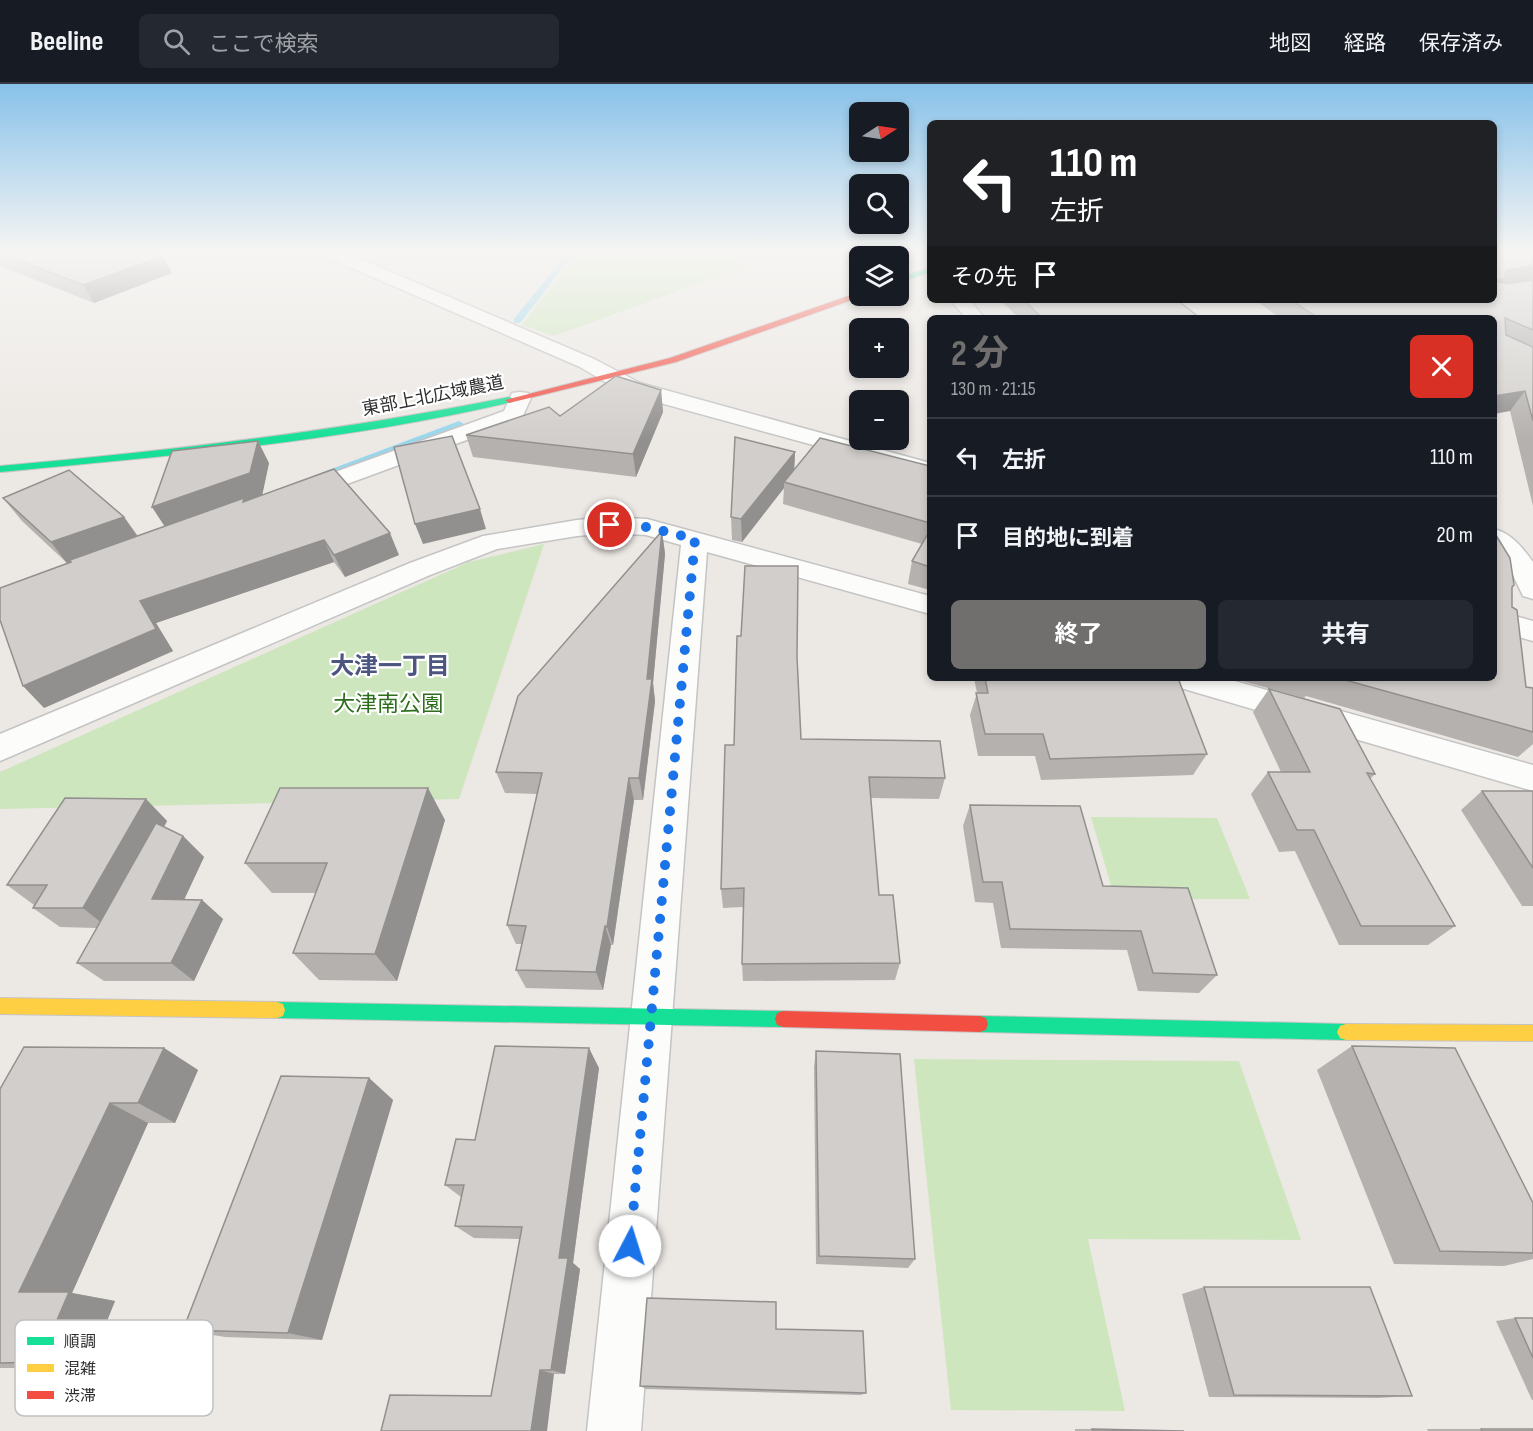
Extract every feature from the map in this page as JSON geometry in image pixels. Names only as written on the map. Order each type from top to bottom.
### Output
[{"type":"street","points":[[473,314],[587,363],[632,388],[927,469]]},
{"type":"street","name":"東部上北広域農道","points":[[0,469],[250,445],[423,418],[612,377],[706,350],[809,314]]},
{"type":"street","points":[[279,501],[513,415],[520,398]]},
{"type":"street","points":[[0,748],[420,569],[492,542],[577,528],[610,525],[647,527],[927,604]]},
{"type":"street","points":[[614,1431],[695,539]]},
{"type":"street","points":[[1497,539],[1509,548],[1529,576],[1533,590]]},
{"type":"street","points":[[1497,621],[1533,631]]},
{"type":"street","points":[[1195,681],[1533,778]]},
{"type":"street","points":[[0,1006],[651,1015],[1271,1032],[1533,1033]]},
{"type":"green space","points":[[531,314],[615,314],[554,336],[522,325]]},
{"type":"green space","name":"大津南公園","points":[[544,544],[459,799],[0,809],[0,772],[469,562]]},
{"type":"green space","points":[[1091,817],[1217,818],[1250,899],[1115,899]]},
{"type":"green space","points":[[914,1059],[1239,1061],[1301,1240],[1088,1239],[1125,1411],[951,1410]]},
{"type":"building","points":[[1038,314],[1196,315],[1039,315]]},
{"type":"building","points":[[1312,314],[1533,314],[1533,330],[1505,318],[1506,335],[1533,347],[1533,421],[1525,391],[1497,396],[1497,315]]},
{"type":"building","points":[[616,376],[661,390],[633,454],[466,435],[549,407],[560,416]]},
{"type":"building","points":[[452,436],[480,509],[415,524],[394,447]]},
{"type":"building","points":[[735,437],[795,452],[741,519],[731,517]]},
{"type":"building","points":[[820,438],[849,445],[849,450],[867,450],[927,465],[927,522],[784,482]]},
{"type":"building","points":[[258,441],[250,473],[152,507],[172,451]]},
{"type":"building","points":[[334,469],[390,533],[334,555],[324,540],[140,601],[156,629],[23,686],[0,620],[0,588],[71,562],[70,560],[244,498],[243,502]]},
{"type":"building","points":[[69,470],[124,517],[51,542],[3,498]]},
{"type":"building","points":[[662,531],[647,679],[652,679],[639,778],[629,778],[607,927],[605,926],[596,972],[516,970],[526,926],[507,925],[542,773],[496,772],[518,696]]},
{"type":"building","points":[[927,535],[927,566],[912,561]]},
{"type":"building","points":[[1497,537],[1510,558],[1514,585],[1512,587],[1512,607],[1517,610],[1526,687],[1533,688],[1533,732],[1349,681],[1497,681]]},
{"type":"building","points":[[745,566],[798,566],[797,657],[801,739],[940,741],[945,778],[869,777],[879,895],[893,895],[900,963],[742,964],[744,888],[721,889],[725,745],[734,745],[737,636],[741,636]]},
{"type":"building","points":[[986,681],[1179,681],[1207,754],[1050,759],[1043,734],[985,734],[976,693],[988,693]]},
{"type":"building","points":[[1269,689],[1340,709],[1375,774],[1367,773],[1455,926],[1361,926],[1314,830],[1297,830],[1268,772],[1310,772]]},
{"type":"building","points":[[280,788],[428,788],[375,954],[293,953],[327,863],[245,863]]},
{"type":"building","points":[[1482,791],[1533,791],[1533,868]]},
{"type":"building","points":[[65,798],[146,799],[83,908],[33,908],[47,885],[7,885]]},
{"type":"building","points":[[970,805],[1080,806],[1103,886],[1188,888],[1217,975],[1153,973],[1141,931],[1010,929],[1002,882],[983,882]]},
{"type":"building","points":[[156,823],[183,836],[152,899],[202,900],[171,963],[77,963]]},
{"type":"building","points":[[495,1046],[589,1048],[559,1258],[568,1258],[551,1370],[540,1370],[531,1431],[381,1431],[390,1395],[491,1396],[522,1227],[455,1226],[464,1185],[445,1185],[456,1139],[475,1140]]},
{"type":"building","points":[[1352,1046],[1455,1048],[1533,1203],[1533,1253],[1440,1251]]},
{"type":"building","points":[[24,1047],[164,1048],[138,1103],[110,1103],[19,1292],[69,1292],[57,1320],[15,1320],[15,1363],[0,1363],[0,1089]]},
{"type":"building","points":[[816,1051],[900,1054],[915,1259],[819,1256]]},
{"type":"building","points":[[281,1076],[369,1078],[288,1333],[213,1331],[213,1320],[187,1320]]},
{"type":"building","points":[[1204,1287],[1370,1287],[1412,1396],[1234,1395]]},
{"type":"building","points":[[647,1298],[776,1302],[776,1329],[863,1331],[866,1393],[640,1386]]},
{"type":"building","points":[[1515,1318],[1533,1318],[1533,1358]]},
{"type":"building","points":[[1092,1429],[1184,1431],[1093,1431]]},
{"type":"building","points":[[1481,1429],[1533,1429],[1533,1431],[1482,1431]]},
{"type":"waterway","points":[[517,321],[523,314]]},
{"type":"waterway","points":[[318,476],[459,424]]},
{"type":"traffic: fast","points":[[0,469],[128,457],[319,434],[509,400]]},
{"type":"traffic: fast","points":[[277,1010],[783,1019]]},
{"type":"traffic: fast","points":[[980,1024],[1346,1032]]},
{"type":"traffic: slow","points":[[0,1006],[277,1010]]},
{"type":"traffic: slow","points":[[1346,1032],[1533,1033]]},
{"type":"traffic: jam","points":[[509,400],[673,360],[806,314]]},
{"type":"traffic: jam","points":[[783,1019],[980,1024]]},
{"type":"district","name":"大津一丁目","points":[[390,666]]},
{"type":"route","points":[[610,525],[647,527],[695,539],[630,1246]]}]
